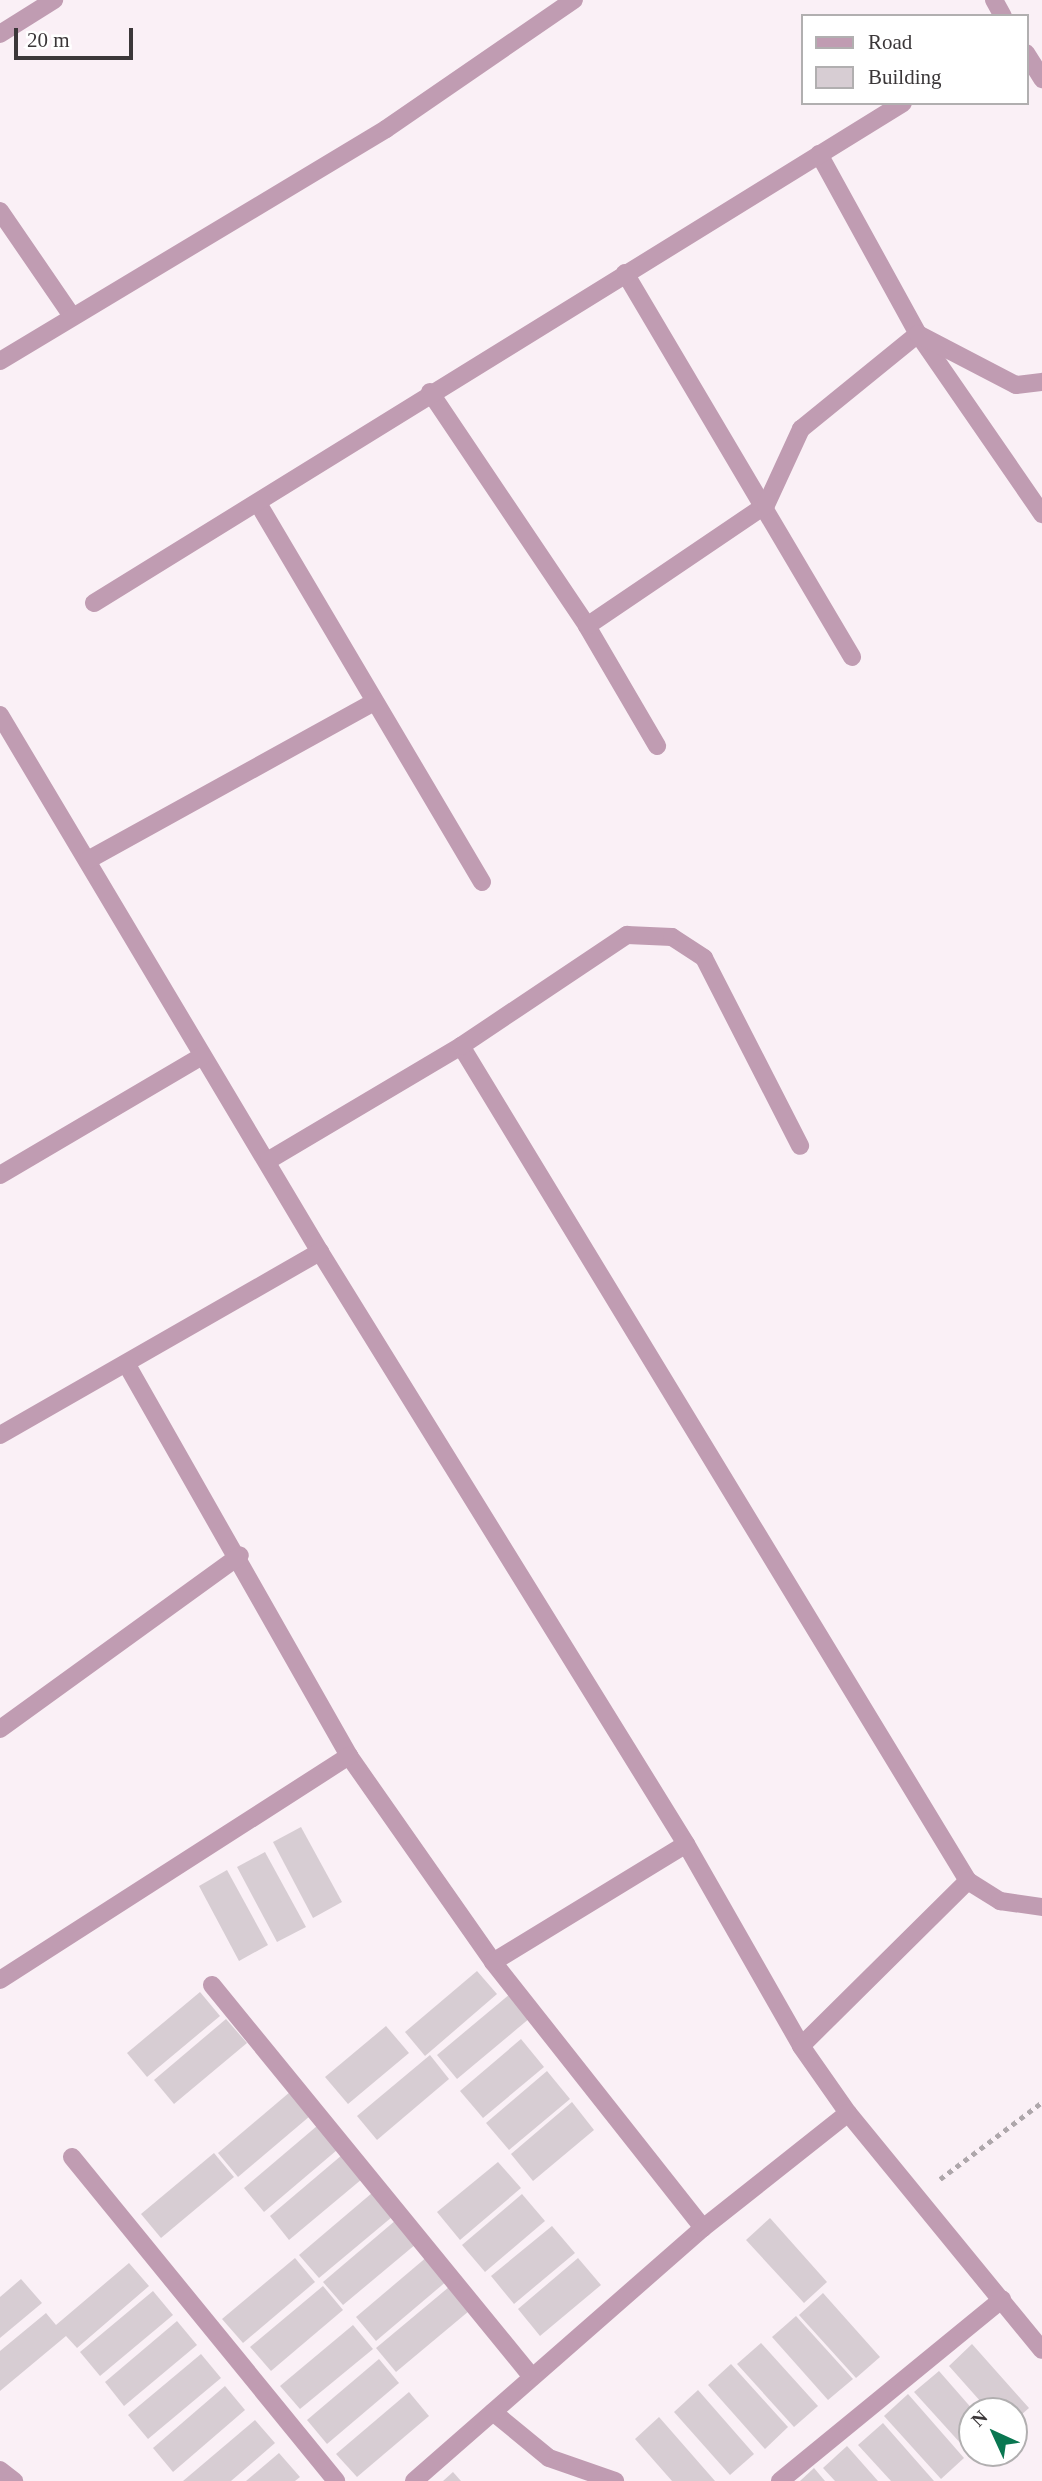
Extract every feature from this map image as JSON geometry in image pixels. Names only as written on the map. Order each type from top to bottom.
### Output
[{"type":"street","points":[[0,34],[54,0]]},
{"type":"street","points":[[0,361],[386,129],[575,0]]},
{"type":"street","points":[[1028,56],[1042,79]]},
{"type":"street","points":[[94,603],[259,505],[429,392],[899,105]]},
{"type":"street","points":[[819,154],[918,334],[1042,514]]},
{"type":"street","points":[[0,211],[72,316]]},
{"type":"street","points":[[625,273],[766,505],[852,657]]},
{"type":"street","points":[[918,334],[1016,385],[1042,382]]},
{"type":"street","points":[[587,626],[766,505],[802,429],[918,334]]},
{"type":"street","points":[[429,392],[587,626],[657,746]]},
{"type":"street","points":[[259,505],[482,883]]},
{"type":"street","points":[[88,860],[374,702]]},
{"type":"street","points":[[0,715],[202,1056],[269,1160],[320,1252],[686,1844],[801,2046],[848,2113],[1040,2344]]},
{"type":"street","points":[[269,1160],[461,1046],[627,935],[672,937],[705,958],[800,1146]]},
{"type":"street","points":[[461,1046],[968,1881],[1000,1901],[1042,1907]]},
{"type":"street","points":[[0,1175],[202,1056]]},
{"type":"street","points":[[0,1435],[127,1365],[320,1252]]},
{"type":"street","points":[[127,1365],[240,1555],[349,1756],[494,1962],[703,2228]]},
{"type":"street","points":[[0,1729],[240,1555]]},
{"type":"street","points":[[0,1980],[349,1756]]},
{"type":"street","points":[[494,1962],[686,1844]]},
{"type":"street","points":[[801,2046],[968,1881]]},
{"type":"street","points":[[212,1985],[532,2377]]},
{"type":"street","points":[[414,2481],[703,2228],[848,2113]]},
{"type":"street","points":[[72,2157],[336,2481]]},
{"type":"street","points":[[780,2481],[1002,2299]]},
{"type":"street","points":[[493,2412],[550,2458],[615,2481]]},
{"type":"street","points":[[0,2470],[14,2481]]},
{"type":"path","points":[[917,2196],[1042,2102]]},
{"type":"building","points":[[301,1827],[342,1902],[313,1918],[273,1842]]},
{"type":"building","points":[[265,1852],[306,1927],[277,1942],[237,1867]]},
{"type":"building","points":[[227,1870],[268,1945],[239,1961],[199,1886]]},
{"type":"building","points":[[477,1971],[497,1994],[425,2056],[405,2032]]},
{"type":"building","points":[[200,1992],[220,2016],[147,2077],[127,2053]]},
{"type":"building","points":[[510,1994],[530,2018],[457,2079],[437,2055]]},
{"type":"building","points":[[226,2019],[247,2043],[174,2104],[154,2080]]},
{"type":"building","points":[[386,2026],[409,2053],[348,2104],[325,2077]]},
{"type":"building","points":[[521,2039],[544,2067],[483,2118],[460,2091]]},
{"type":"building","points":[[430,2055],[449,2079],[377,2140],[357,2116]]},
{"type":"building","points":[[547,2071],[570,2099],[509,2150],[486,2123]]},
{"type":"building","points":[[290,2092],[310,2116],[238,2177],[218,2153]]},
{"type":"building","points":[[572,2102],[594,2130],[533,2181],[511,2154]]},
{"type":"building","points":[[317,2126],[337,2150],[264,2212],[244,2188]]},
{"type":"building","points":[[214,2153],[234,2177],[161,2238],[141,2214]]},
{"type":"building","points":[[342,2155],[362,2179],[289,2240],[270,2216]]},
{"type":"building","points":[[498,2162],[521,2188],[460,2240],[437,2212]]},
{"type":"building","points":[[372,2193],[392,2217],[319,2278],[299,2255]]},
{"type":"building","points":[[522,2194],[545,2221],[485,2272],[462,2245]]},
{"type":"building","points":[[770,2218],[827,2282],[804,2303],[746,2240]]},
{"type":"building","points":[[396,2220],[416,2244],[343,2305],[323,2282]]},
{"type":"building","points":[[552,2226],[575,2253],[514,2304],[491,2276]]},
{"type":"building","points":[[428,2256],[448,2280],[376,2341],[356,2317]]},
{"type":"building","points":[[295,2258],[315,2282],[243,2343],[222,2319]]},
{"type":"building","points":[[578,2258],[601,2285],[540,2336],[518,2309]]},
{"type":"building","points":[[129,2263],[149,2286],[77,2348],[66,2336],[0,2391],[0,2351],[46,2313],[56,2325]]},
{"type":"building","points":[[21,2279],[42,2303],[0,2338],[0,2297]]},
{"type":"building","points":[[323,2286],[343,2310],[271,2371],[250,2347]]},
{"type":"building","points":[[449,2287],[469,2311],[396,2372],[376,2348]]},
{"type":"building","points":[[153,2291],[173,2315],[100,2376],[80,2352]]},
{"type":"building","points":[[823,2293],[880,2357],[856,2378],[799,2315]]},
{"type":"building","points":[[796,2316],[853,2379],[828,2400],[772,2337]]},
{"type":"building","points":[[177,2321],[197,2345],[124,2406],[105,2382]]},
{"type":"building","points":[[353,2325],[373,2349],[300,2409],[280,2386]]},
{"type":"building","points":[[761,2343],[818,2406],[794,2427],[737,2364]]},
{"type":"building","points":[[972,2344],[1019,2397],[977,2397],[949,2366]]},
{"type":"building","points":[[201,2354],[221,2378],[148,2439],[128,2415]]},
{"type":"building","points":[[379,2359],[399,2383],[327,2444],[307,2420]]},
{"type":"building","points":[[731,2364],[788,2427],[765,2449],[708,2385]]},
{"type":"building","points":[[939,2371],[962,2397],[958,2397],[958,2441],[914,2392]]},
{"type":"building","points":[[225,2386],[245,2410],[173,2472],[153,2448]]},
{"type":"building","points":[[698,2390],[754,2454],[730,2475],[674,2412]]},
{"type":"building","points":[[409,2392],[429,2416],[357,2477],[336,2454]]},
{"type":"building","points":[[908,2394],[958,2451],[958,2463],[941,2479],[884,2416]]},
{"type":"building","points":[[659,2417],[715,2481],[672,2481],[635,2439]]},
{"type":"building","points":[[255,2420],[275,2443],[231,2481],[183,2481]]},
{"type":"building","points":[[883,2423],[934,2481],[891,2481],[858,2445]]},
{"type":"building","points":[[847,2446],[878,2481],[835,2481],[823,2468]]},
{"type":"building","points":[[279,2453],[300,2477],[295,2481],[246,2481]]},
{"type":"building","points":[[814,2468],[825,2481],[800,2481]]},
{"type":"building","points":[[453,2472],[461,2481],[443,2481]]}]
